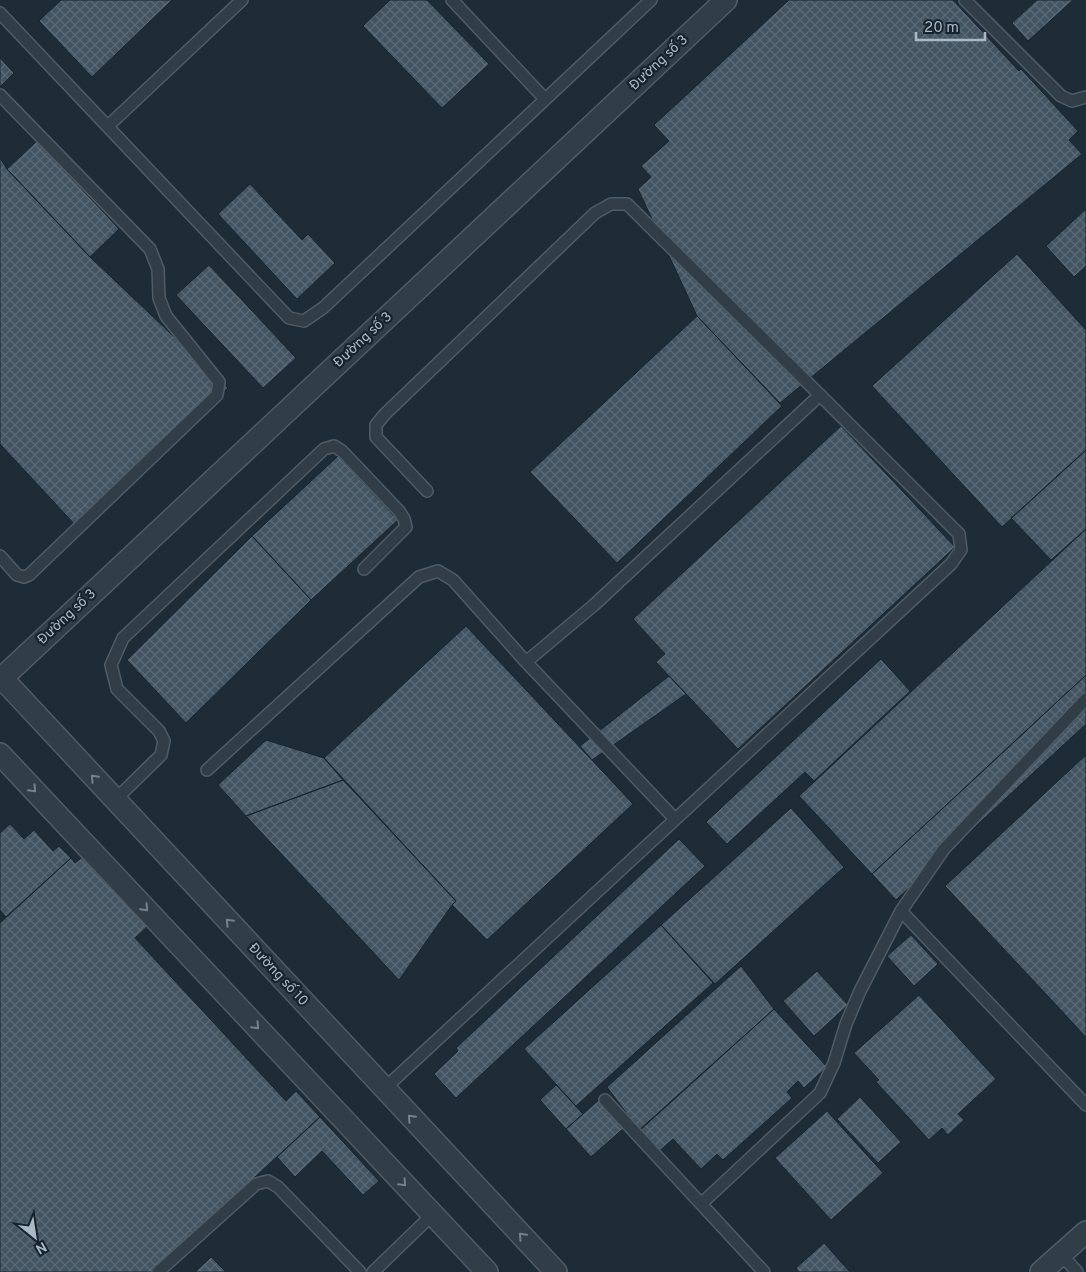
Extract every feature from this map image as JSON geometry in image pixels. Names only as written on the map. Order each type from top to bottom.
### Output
[{"type":"street","name":"Đường số 3","points":[[1,678],[726,0]]},
{"type":"street","name":"Đường số 10","points":[[1,678],[556,1272]]},
{"type":"street","points":[[0,754],[485,1271]]},
{"type":"street","points":[[1041,1272],[1086,1232]]},
{"type":"lane","points":[[108,126],[242,0]]},
{"type":"lane","points":[[452,0],[545,99]]},
{"type":"lane","points":[[0,13],[289,318],[304,321],[323,308],[651,0]]},
{"type":"lane","points":[[965,0],[1061,96],[1072,101],[1086,97]]},
{"type":"lane","points":[[0,95],[150,249],[158,269],[158,298],[166,316],[219,382],[217,395],[29,575],[24,578],[17,575],[0,556]]},
{"type":"lane","points":[[384,1089],[951,564],[961,550],[959,534],[627,204],[611,204],[595,213],[384,414],[376,425],[376,437],[427,491]]},
{"type":"lane","points":[[526,662],[594,605],[820,395]]},
{"type":"lane","points":[[115,800],[161,755],[164,741],[160,731],[117,689],[111,665],[123,638],[324,449],[334,446],[399,511],[406,527],[364,569]]},
{"type":"lane","points":[[207,770],[420,577],[438,570],[453,580],[526,662],[675,819]]},
{"type":"lane","points":[[701,1204],[820,1093],[834,1064],[846,1024],[860,991],[900,911],[944,849],[1086,699]]},
{"type":"lane","points":[[900,911],[1086,1105]]},
{"type":"lane","points":[[605,1100],[764,1272]]},
{"type":"lane","points":[[158,1272],[256,1184],[268,1181],[278,1187],[360,1272]]},
{"type":"lane","points":[[373,1272],[433,1214]]},
{"type":"lane","points":[[1061,1254],[1077,1272]]},
{"type":"building","points":[[61,0],[172,0],[92,77],[39,21]]},
{"type":"building","points":[[390,0],[427,0],[489,64],[442,108],[363,26]]},
{"type":"building","points":[[789,0],[953,0],[1019,71],[1021,69],[1078,131],[1069,140],[1082,154],[780,403],[697,316],[638,189],[651,177],[641,166],[669,141],[654,125]]},
{"type":"building","points":[[1037,0],[1073,0],[1028,41],[1012,23]]},
{"type":"building","points":[[0,58],[14,73],[0,87]]},
{"type":"building","points":[[37,141],[119,229],[90,257],[7,169]]},
{"type":"building","points":[[0,158],[7,169],[90,257],[228,388],[78,528],[0,444]]},
{"type":"building","points":[[250,184],[302,240],[308,234],[335,263],[297,299],[218,214]]},
{"type":"building","points":[[1086,209],[1086,266],[1074,277],[1046,246]]},
{"type":"building","points":[[1017,254],[1086,330],[1086,450],[1002,527],[872,386]]},
{"type":"building","points":[[209,265],[296,358],[263,388],[176,295]]},
{"type":"building","points":[[697,316],[782,406],[617,563],[530,472]]},
{"type":"building","points":[[841,426],[955,547],[738,749],[656,662],[665,654],[633,619]]},
{"type":"building","points":[[1086,450],[1086,529],[1051,560],[1011,518]]},
{"type":"building","points":[[338,456],[398,520],[311,600],[252,536]]},
{"type":"building","points":[[1086,529],[1086,675],[872,874],[799,796]]},
{"type":"building","points":[[252,536],[311,600],[186,723],[127,660]]},
{"type":"building","points":[[466,626],[633,804],[487,940],[452,905],[456,901],[324,758]]},
{"type":"building","points":[[881,659],[910,691],[814,781],[805,772],[727,844],[706,822]]},
{"type":"building","points":[[1086,675],[1086,724],[896,900],[872,874]]},
{"type":"building","points":[[669,676],[686,694],[592,760],[580,746]]},
{"type":"building","points":[[266,740],[324,758],[343,780],[246,816],[218,785]]},
{"type":"building","points":[[1086,755],[1086,1037],[945,886]]},
{"type":"building","points":[[343,780],[456,901],[399,980],[246,816]]},
{"type":"building","points":[[791,808],[844,867],[715,984],[661,925]]},
{"type":"building","points":[[10,824],[24,839],[34,830],[53,851],[59,846],[71,858],[6,917],[0,910],[0,833]]},
{"type":"building","points":[[679,839],[705,866],[456,1098],[434,1074],[458,1051],[456,1048]]},
{"type":"building","points":[[84,856],[149,925],[135,938],[286,1101],[296,1091],[320,1117],[152,1272],[0,1272],[0,923],[71,858],[75,863]]},
{"type":"building","points":[[661,925],[713,983],[576,1106],[524,1049]]},
{"type":"building","points":[[911,935],[938,964],[914,986],[887,956]]},
{"type":"building","points":[[741,966],[774,1009],[639,1130],[607,1087]]},
{"type":"building","points":[[817,971],[848,1005],[814,1036],[783,1001]]},
{"type":"building","points":[[919,995],[996,1079],[958,1114],[964,1120],[948,1135],[942,1128],[929,1140],[876,1082],[879,1080],[854,1053]]},
{"type":"building","points":[[774,1009],[827,1067],[804,1088],[798,1081],[787,1092],[792,1098],[723,1160],[717,1154],[701,1169],[673,1139],[657,1153],[638,1132]]},
{"type":"building","points":[[556,1085],[583,1114],[566,1129],[540,1100]]},
{"type":"building","points":[[860,1097],[901,1142],[878,1163],[837,1119]]},
{"type":"building","points":[[600,1099],[625,1127],[591,1157],[566,1129]]},
{"type":"building","points":[[827,1111],[883,1173],[831,1220],[775,1158]]},
{"type":"building","points":[[320,1117],[379,1181],[363,1195],[322,1151],[295,1177],[277,1157]]},
{"type":"building","points":[[824,1243],[850,1272],[799,1272],[796,1268]]},
{"type":"building","points":[[211,1257],[226,1272],[195,1272]]}]
